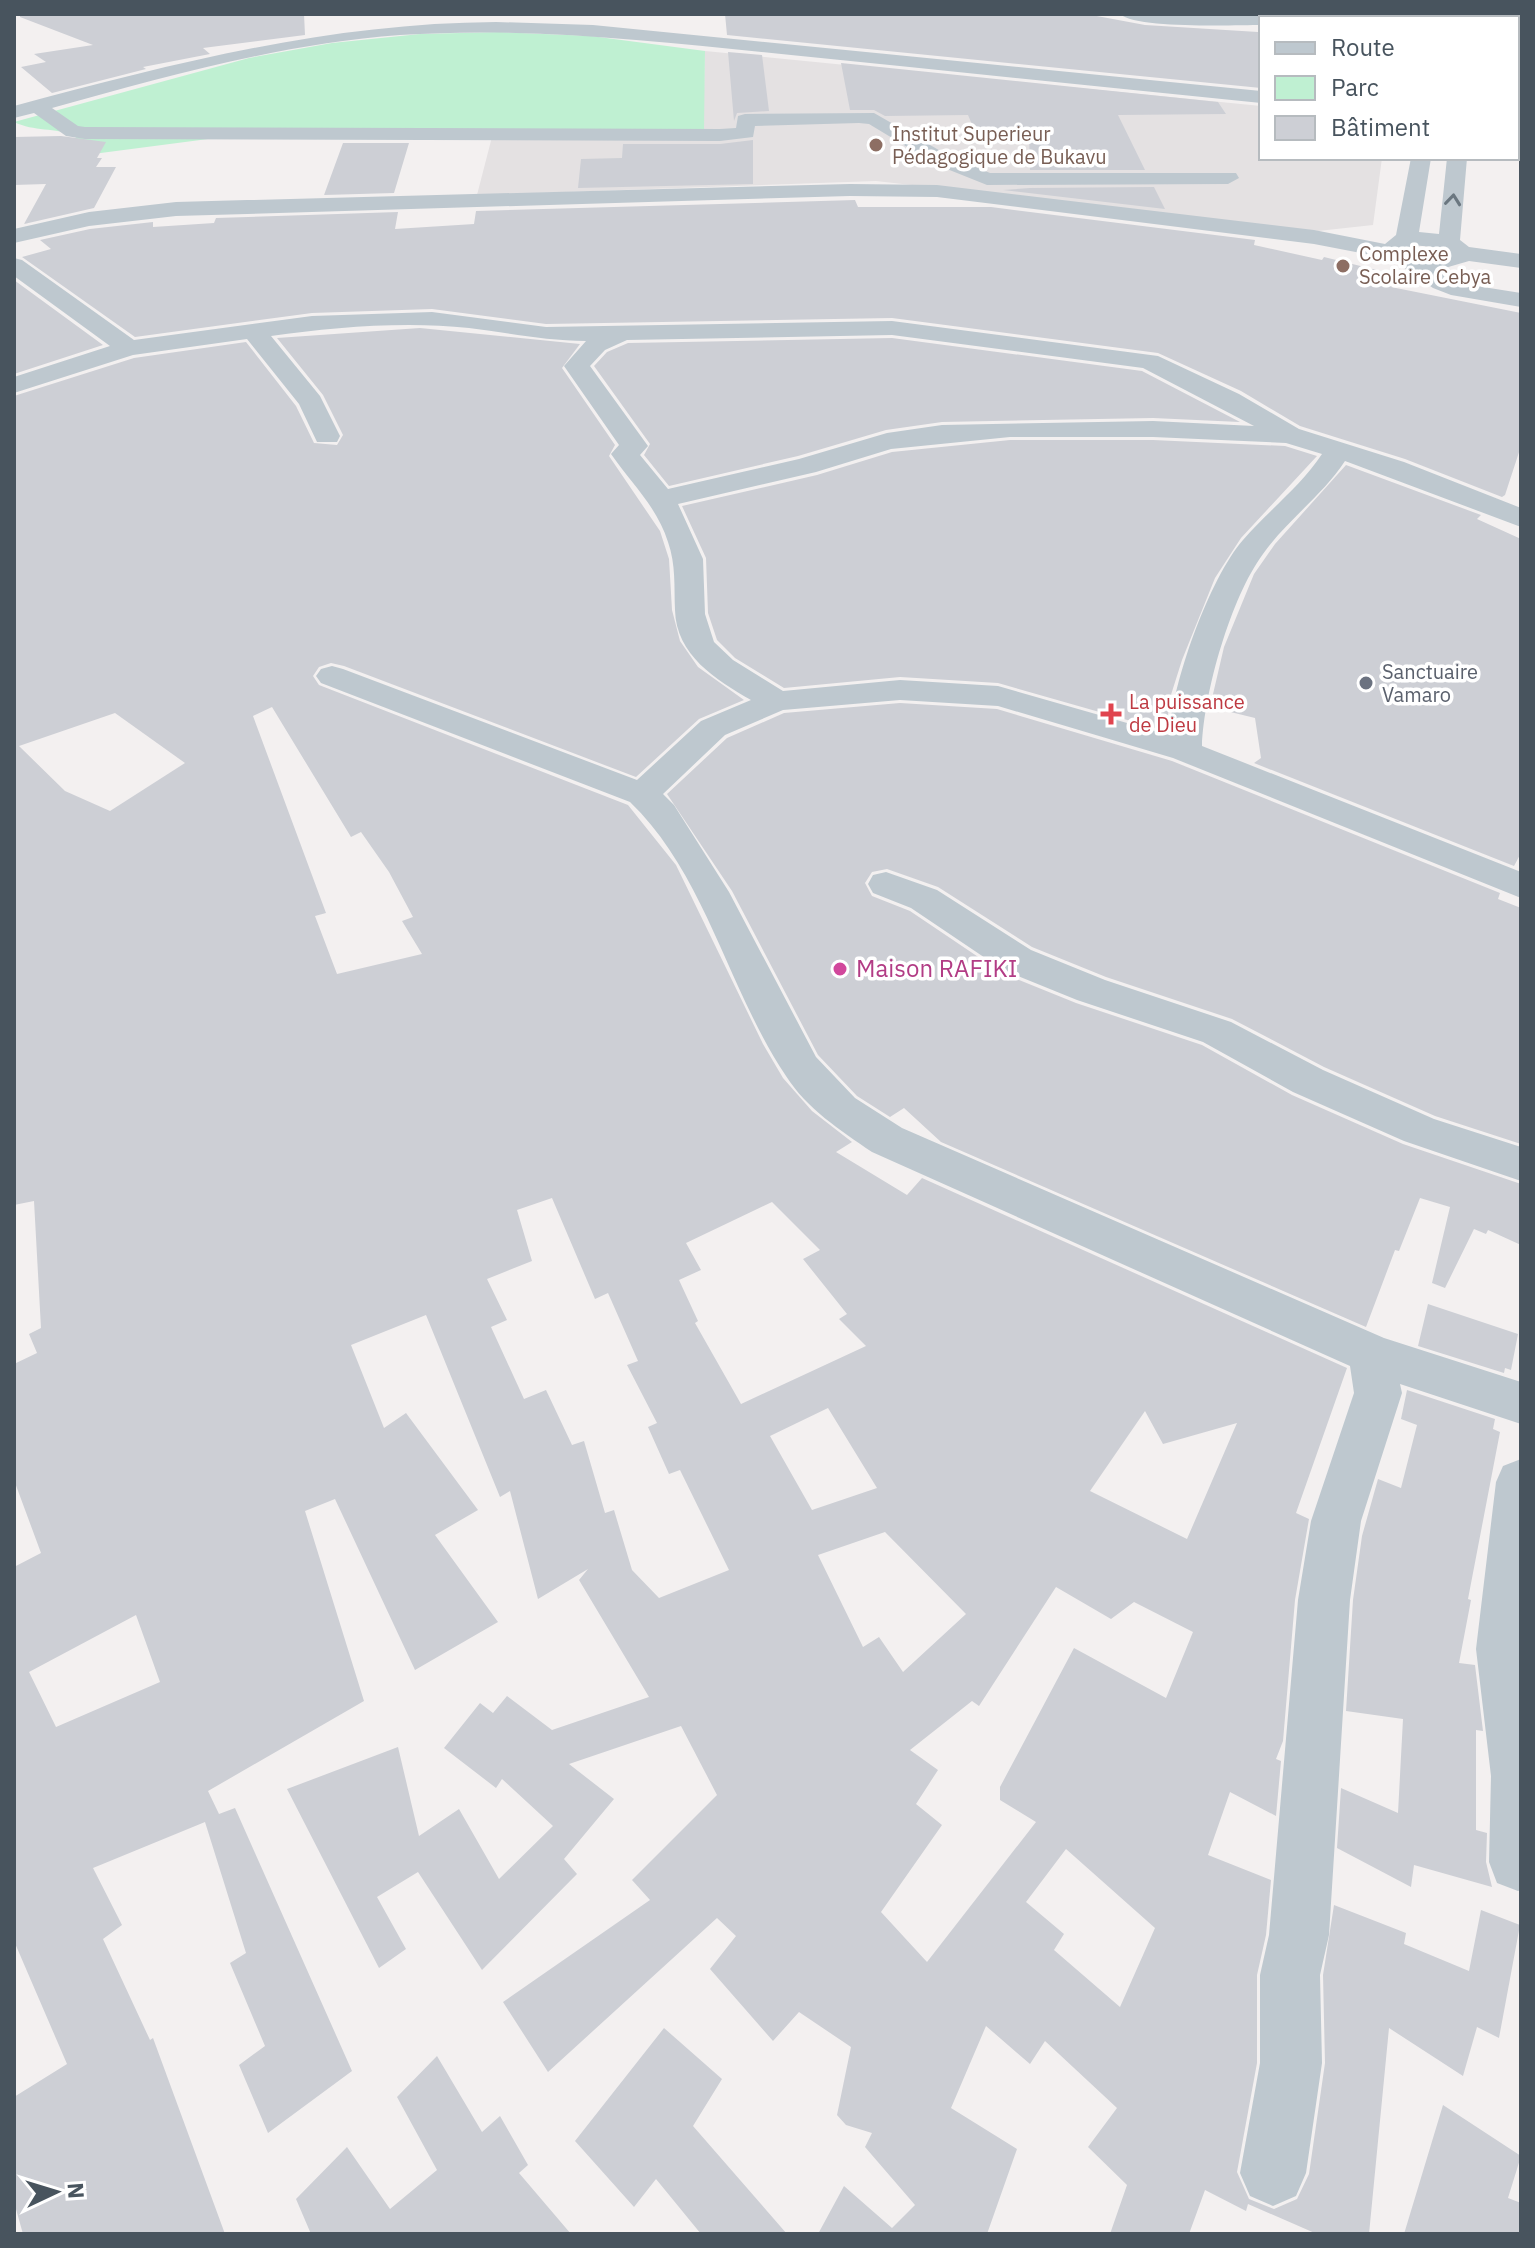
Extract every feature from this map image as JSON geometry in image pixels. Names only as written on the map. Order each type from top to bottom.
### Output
[{"type":"street","points":[[1129,14],[1176,19],[1259,20]]},
{"type":"street","points":[[14,112],[292,44],[397,30],[484,27],[593,30],[1240,86],[1259,96]]},
{"type":"street","points":[[1231,31],[1259,35]]},
{"type":"street","points":[[37,106],[73,132],[85,133],[720,135],[746,133],[745,120],[874,119],[999,190],[1314,237],[1521,261]]},
{"type":"street","points":[[1403,248],[1421,160]]},
{"type":"street","points":[[1457,160],[1453,252],[1479,294]]},
{"type":"street","points":[[14,236],[132,212],[226,206],[862,190],[999,190],[1228,178]]},
{"type":"street","points":[[1403,248],[1441,283],[1479,294],[1521,300]]},
{"type":"street","points":[[14,265],[129,348]]},
{"type":"street","points":[[14,385],[129,348],[252,329],[396,319],[468,321],[546,334],[892,328],[1121,355],[1174,373],[1289,435],[1339,450],[1521,518]]},
{"type":"street","points":[[252,329],[311,402],[327,436]]},
{"type":"street","points":[[623,333],[583,353],[577,366],[634,446],[625,454],[663,499],[674,518],[688,560],[689,617],[700,644],[718,666],[777,701]]},
{"type":"street","points":[[663,499],[806,466],[887,441],[942,433],[1010,429],[1153,429],[1289,435]]},
{"type":"street","points":[[1185,751],[1187,709],[1228,587],[1252,548],[1322,475],[1339,450]]},
{"type":"street","points":[[332,676],[642,794],[662,813],[711,892],[801,1067],[840,1109],[887,1140],[1372,1354],[1521,1403]]},
{"type":"street","points":[[642,794],[713,728],[777,701],[900,690],[998,696],[1073,715],[1185,751],[1520,883]]},
{"type":"street","points":[[886,884],[924,899],[1017,960],[1091,990],[1217,1032],[1308,1081],[1419,1130],[1521,1164]]},
{"type":"street","points":[[1273,2173],[1291,2063],[1290,1975],[1300,1920],[1324,1600],[1336,1521],[1378,1393],[1372,1354]]},
{"type":"street","points":[[1518,1862],[1519,1776],[1503,1649],[1521,1482]]},
{"type":"shaded area","name":"Institut Superieur Pédagogique de Bukavu","points":[[705,51],[1259,106],[1259,160],[1382,160],[1373,225],[1318,231],[876,181],[477,195],[493,133],[703,131]]},
{"type":"green space","points":[[499,32],[591,36],[705,51],[704,131],[254,133],[93,154],[73,141],[77,136],[14,122],[249,58],[332,43],[420,34]]},
{"type":"building","points":[[20,14],[304,14],[305,35],[203,48],[210,54],[143,67],[146,69],[52,93],[21,67],[46,62],[34,54],[93,45],[20,17]]},
{"type":"building","points":[[725,14],[1086,14],[1145,25],[1258,32],[1259,88],[727,35]]},
{"type":"building","points":[[728,52],[762,55],[769,111],[737,113],[734,121]]},
{"type":"building","points":[[841,63],[1218,102],[1226,114],[1118,115],[1145,170],[1030,170],[1029,133],[976,134],[968,115],[885,116],[874,110],[850,110]]},
{"type":"building","points":[[61,136],[106,142],[97,158],[102,158],[96,167],[116,167],[94,208],[24,224],[46,184],[14,185],[14,137]]},
{"type":"building","points":[[753,140],[753,184],[578,188],[581,159],[622,158],[623,144],[720,144]]},
{"type":"building","points":[[343,143],[409,143],[394,193],[324,195]]},
{"type":"building","points":[[1154,187],[1165,209],[1003,190],[1030,188]]},
{"type":"building","points":[[855,200],[858,207],[991,207],[1255,240],[1254,245],[1322,260],[1324,257],[1401,276],[1391,287],[1521,313],[1521,446],[1505,495],[1502,497],[1405,459],[1300,426],[1241,391],[1158,353],[892,318],[546,324],[432,309],[312,313],[135,337],[22,257],[51,249],[40,240],[90,229],[153,222],[153,227],[214,223],[216,218],[398,212],[395,229],[474,224],[476,211]]},
{"type":"building","points":[[14,280],[103,345],[14,374]]},
{"type":"building","points":[[420,328],[580,344],[562,368],[615,445],[609,456],[660,531],[669,559],[672,610],[680,641],[698,667],[744,700],[699,719],[636,777],[344,666],[331,663],[319,667],[313,676],[319,685],[628,805],[676,865],[763,1044],[783,1078],[812,1111],[852,1142],[836,1152],[907,1195],[922,1178],[1347,1368],[1296,1513],[1309,1519],[1295,1600],[1283,1741],[1276,1759],[1281,1761],[1276,1816],[1230,1792],[1208,1855],[1271,1880],[1266,1935],[1257,1975],[1257,2063],[1237,2172],[1249,2199],[1274,2209],[1297,2199],[1309,2174],[1325,2063],[1323,1975],[1334,1905],[1406,1933],[1404,1944],[1469,1971],[1481,1910],[1520,1925],[1499,2038],[1477,2027],[1463,2076],[1389,2028],[1369,2234],[1317,2234],[1248,2204],[1246,2211],[1205,2190],[1189,2234],[1110,2234],[1127,2185],[1088,2147],[1117,2108],[1045,2041],[1030,2064],[986,2026],[951,2108],[1017,2149],[987,2234],[818,2234],[844,2186],[892,2228],[915,2205],[865,2147],[872,2133],[846,2125],[837,2115],[851,2047],[799,2012],[773,2041],[710,1969],[736,1936],[717,1918],[548,2072],[503,2002],[650,1900],[632,1880],[717,1795],[681,1726],[569,1764],[614,1799],[564,1859],[577,1874],[482,1970],[418,1872],[377,1897],[406,1949],[379,1968],[287,1789],[398,1747],[419,1836],[459,1809],[499,1879],[553,1826],[502,1779],[496,1788],[444,1748],[480,1703],[493,1713],[507,1696],[552,1730],[649,1697],[579,1580],[588,1569],[538,1599],[510,1491],[500,1497],[426,1315],[351,1345],[384,1428],[406,1413],[478,1510],[435,1535],[498,1622],[415,1670],[335,1499],[305,1511],[364,1701],[208,1791],[219,1814],[235,1808],[352,2071],[268,2133],[239,2065],[265,2046],[230,1963],[246,1953],[205,1822],[93,1868],[122,1925],[103,1939],[150,2040],[153,2038],[225,2234],[23,2234],[14,2202],[14,2097],[67,2064],[14,1941],[14,1567],[41,1553],[14,1480],[14,1364],[37,1353],[29,1334],[41,1328],[34,1201],[14,1205],[14,396],[134,358],[246,342],[296,406],[314,443],[337,445],[343,435],[323,395],[277,338]],"holes":[[[272,707],[351,837],[361,832],[389,872],[413,917],[402,921],[422,954],[337,974],[315,916],[326,913],[253,716]],[[115,713],[185,763],[110,811],[65,791],[19,746]],[[552,1198],[595,1299],[608,1293],[638,1361],[627,1365],[657,1423],[648,1427],[669,1474],[680,1470],[729,1570],[659,1598],[632,1570],[614,1510],[605,1513],[584,1441],[572,1445],[546,1390],[524,1399],[491,1327],[507,1320],[487,1279],[532,1261],[517,1210]],[[772,1202],[820,1250],[803,1259],[847,1314],[839,1319],[866,1346],[741,1404],[695,1323],[698,1321],[679,1280],[701,1270],[686,1243]],[[828,1408],[877,1488],[812,1510],[770,1436]],[[1145,1411],[1163,1444],[1237,1423],[1187,1539],[1090,1491]],[[885,1532],[966,1614],[903,1672],[879,1637],[863,1647],[818,1555]],[[1056,1587],[1111,1619],[1134,1602],[1193,1632],[1166,1698],[1074,1648],[1000,1787],[1000,1800],[1036,1822],[927,1962],[881,1912],[942,1825],[916,1804],[938,1770],[910,1750],[972,1701],[979,1706]],[[136,1615],[160,1682],[56,1727],[29,1672]],[[1066,1849],[1155,1928],[1120,2007],[1054,1950],[1064,1934],[1026,1902]]]},
{"type":"building","points":[[892,338],[1142,371],[1240,422],[1153,418],[942,422],[886,430],[798,456],[669,486],[644,455],[650,444],[594,366],[607,352],[628,343]]},
{"type":"building","points":[[1010,440],[1153,440],[1285,446],[1317,456],[1241,538],[1215,578],[1182,660],[1170,698],[1166,731],[998,683],[900,677],[784,688],[735,658],[717,640],[708,613],[706,558],[682,506],[817,475],[892,452]]},
{"type":"building","points":[[1346,465],[1481,515],[1477,519],[1521,539],[1521,853],[1514,866],[1254,763],[1261,758],[1255,718],[1210,707],[1224,647],[1254,574],[1275,544]]},
{"type":"building","points":[[900,703],[997,709],[1172,761],[1500,893],[1498,899],[1521,908],[1521,1144],[1435,1116],[1324,1067],[1232,1019],[1106,977],[1032,947],[938,887],[887,869],[872,872],[865,883],[872,896],[910,911],[1002,973],[1076,1003],[1202,1045],[1292,1095],[1403,1144],[1521,1184],[1521,1245],[1488,1230],[1486,1234],[1474,1229],[1445,1288],[1432,1283],[1450,1207],[1420,1198],[1399,1251],[1395,1250],[1366,1327],[941,1142],[904,1108],[890,1117],[857,1096],[818,1055],[732,891],[667,794],[727,738],[784,713]]},
{"type":"building","points":[[1428,1304],[1518,1334],[1511,1370],[1505,1368],[1504,1373],[1418,1346]]},
{"type":"building","points":[[1407,1390],[1495,1419],[1493,1429],[1500,1432],[1459,1663],[1475,1665],[1483,1731],[1476,1730],[1476,1830],[1487,1833],[1486,1862],[1492,1887],[1414,1865],[1411,1887],[1337,1848],[1341,1788],[1398,1813],[1403,1719],[1346,1711],[1353,1600],[1362,1536],[1378,1479],[1401,1488],[1417,1425],[1401,1419]]},
{"type":"building","points":[[664,2028],[722,2079],[693,2126],[787,2234],[701,2234],[656,2179],[634,2207],[575,2141]]},
{"type":"building","points":[[437,2056],[482,2132],[500,2116],[528,2165],[519,2173],[571,2234],[311,2234],[296,2199],[347,2147],[390,2209],[437,2170],[397,2097]]},
{"type":"building","points":[[1443,2105],[1521,2156],[1508,2198],[1521,2203],[1521,2234],[1404,2234]]},
{"type":"place","name":"Institut Superieur Pédagogique de Bukavu","points":[[876,145]]},
{"type":"place","name":"Complexe Scolaire Cebya","points":[[1343,266]]},
{"type":"place","name":"Sanctuaire Vamaro","points":[[1366,683]]},
{"type":"place","name":"La puissance de Dieu","points":[[1111,714]]},
{"type":"place","name":"Maison RAFIKI","points":[[840,969]]}]
